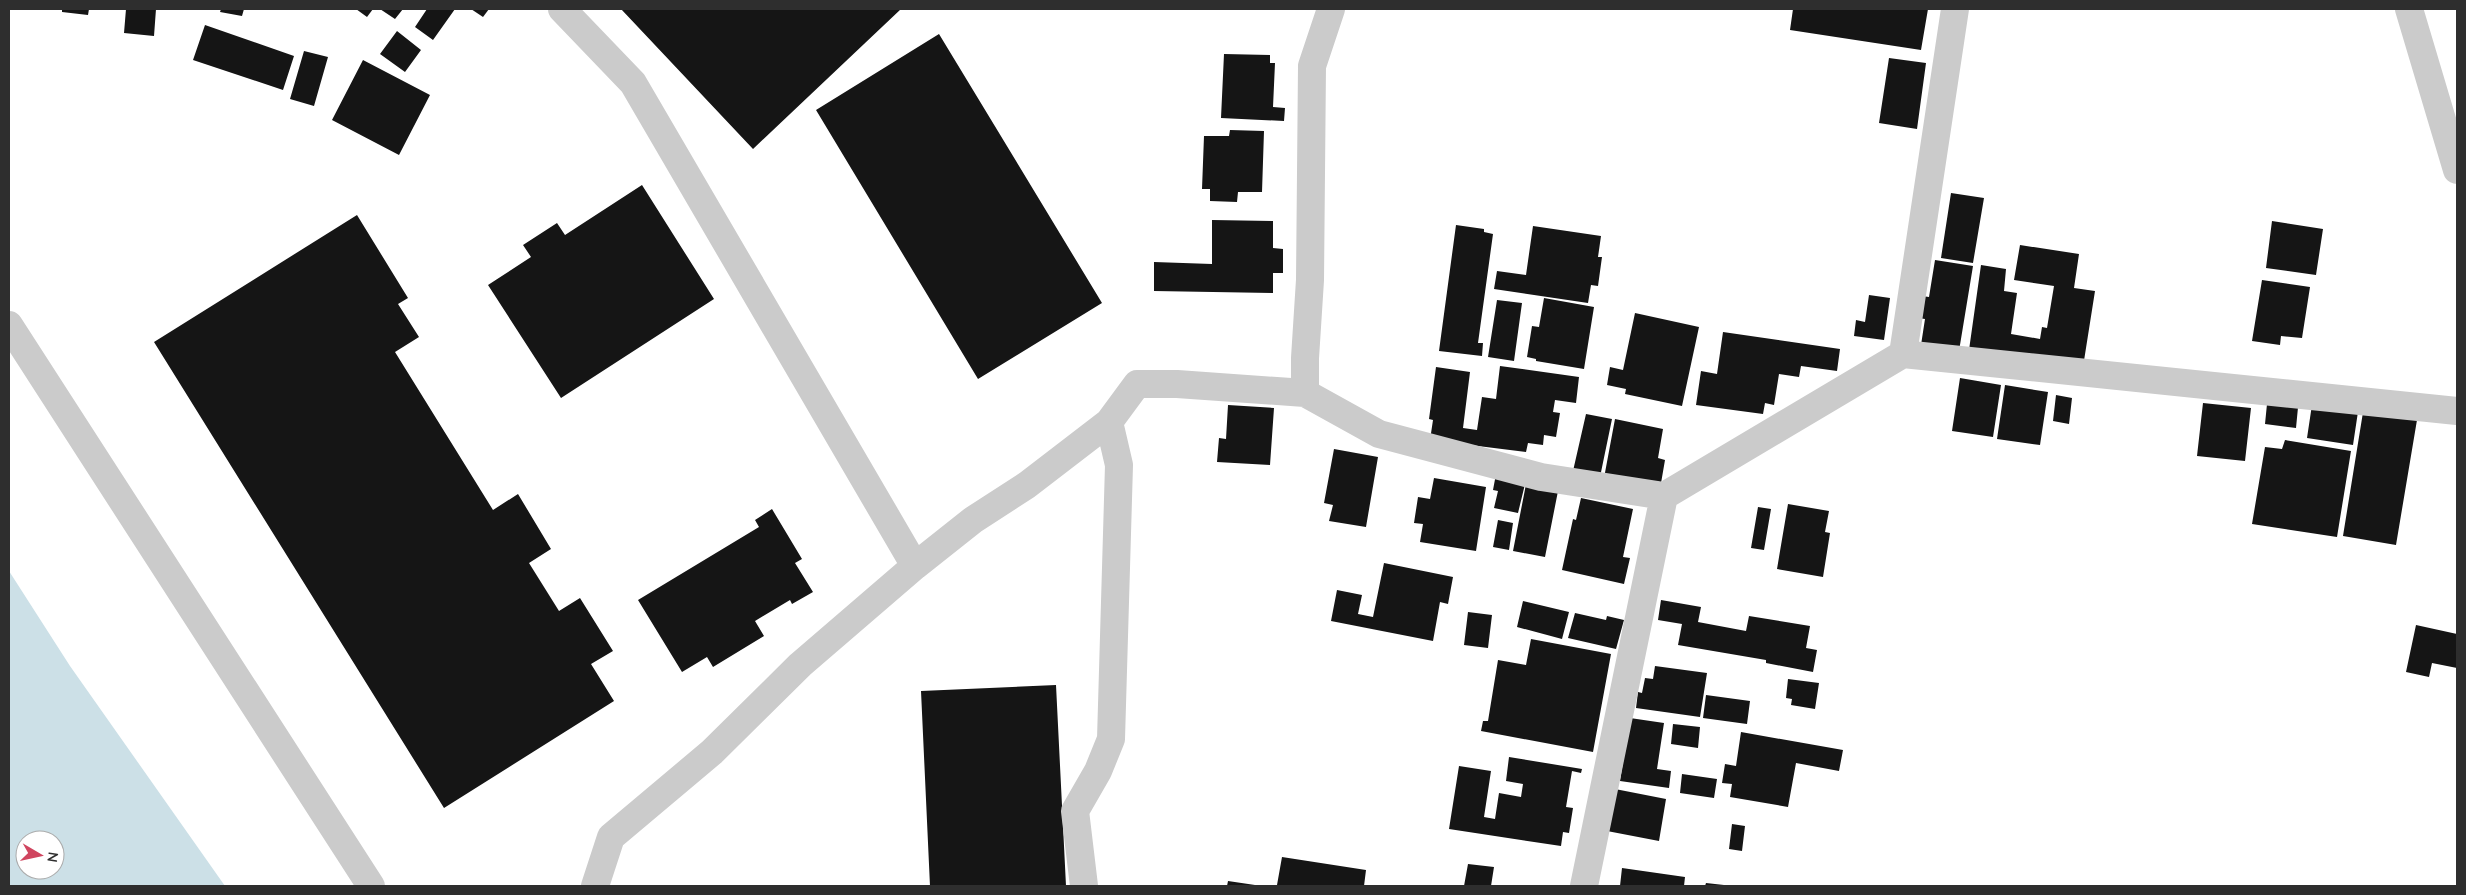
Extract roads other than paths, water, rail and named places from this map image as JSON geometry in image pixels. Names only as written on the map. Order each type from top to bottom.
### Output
[{"type":"street","points":[[562,9],[633,83],[915,566]]},
{"type":"street","points":[[1305,393],[1304,358],[1310,280],[1312,66],[1331,9]]},
{"type":"street","points":[[1903,354],[1955,9]]},
{"type":"street","points":[[2409,9],[2457,170]]},
{"type":"street","points":[[9,325],[370,886]]},
{"type":"street","points":[[595,886],[612,837],[712,752],[800,665],[915,566],[974,520],[1026,485],[1109,422],[1137,384],[1177,384],[1305,393],[1379,434],[1541,477],[1664,496],[1903,354],[2457,411]]},
{"type":"street","points":[[1084,886],[1075,811],[1098,771],[1111,739],[1120,465],[1109,422]]},
{"type":"street","points":[[1584,886],[1664,496]]}]
